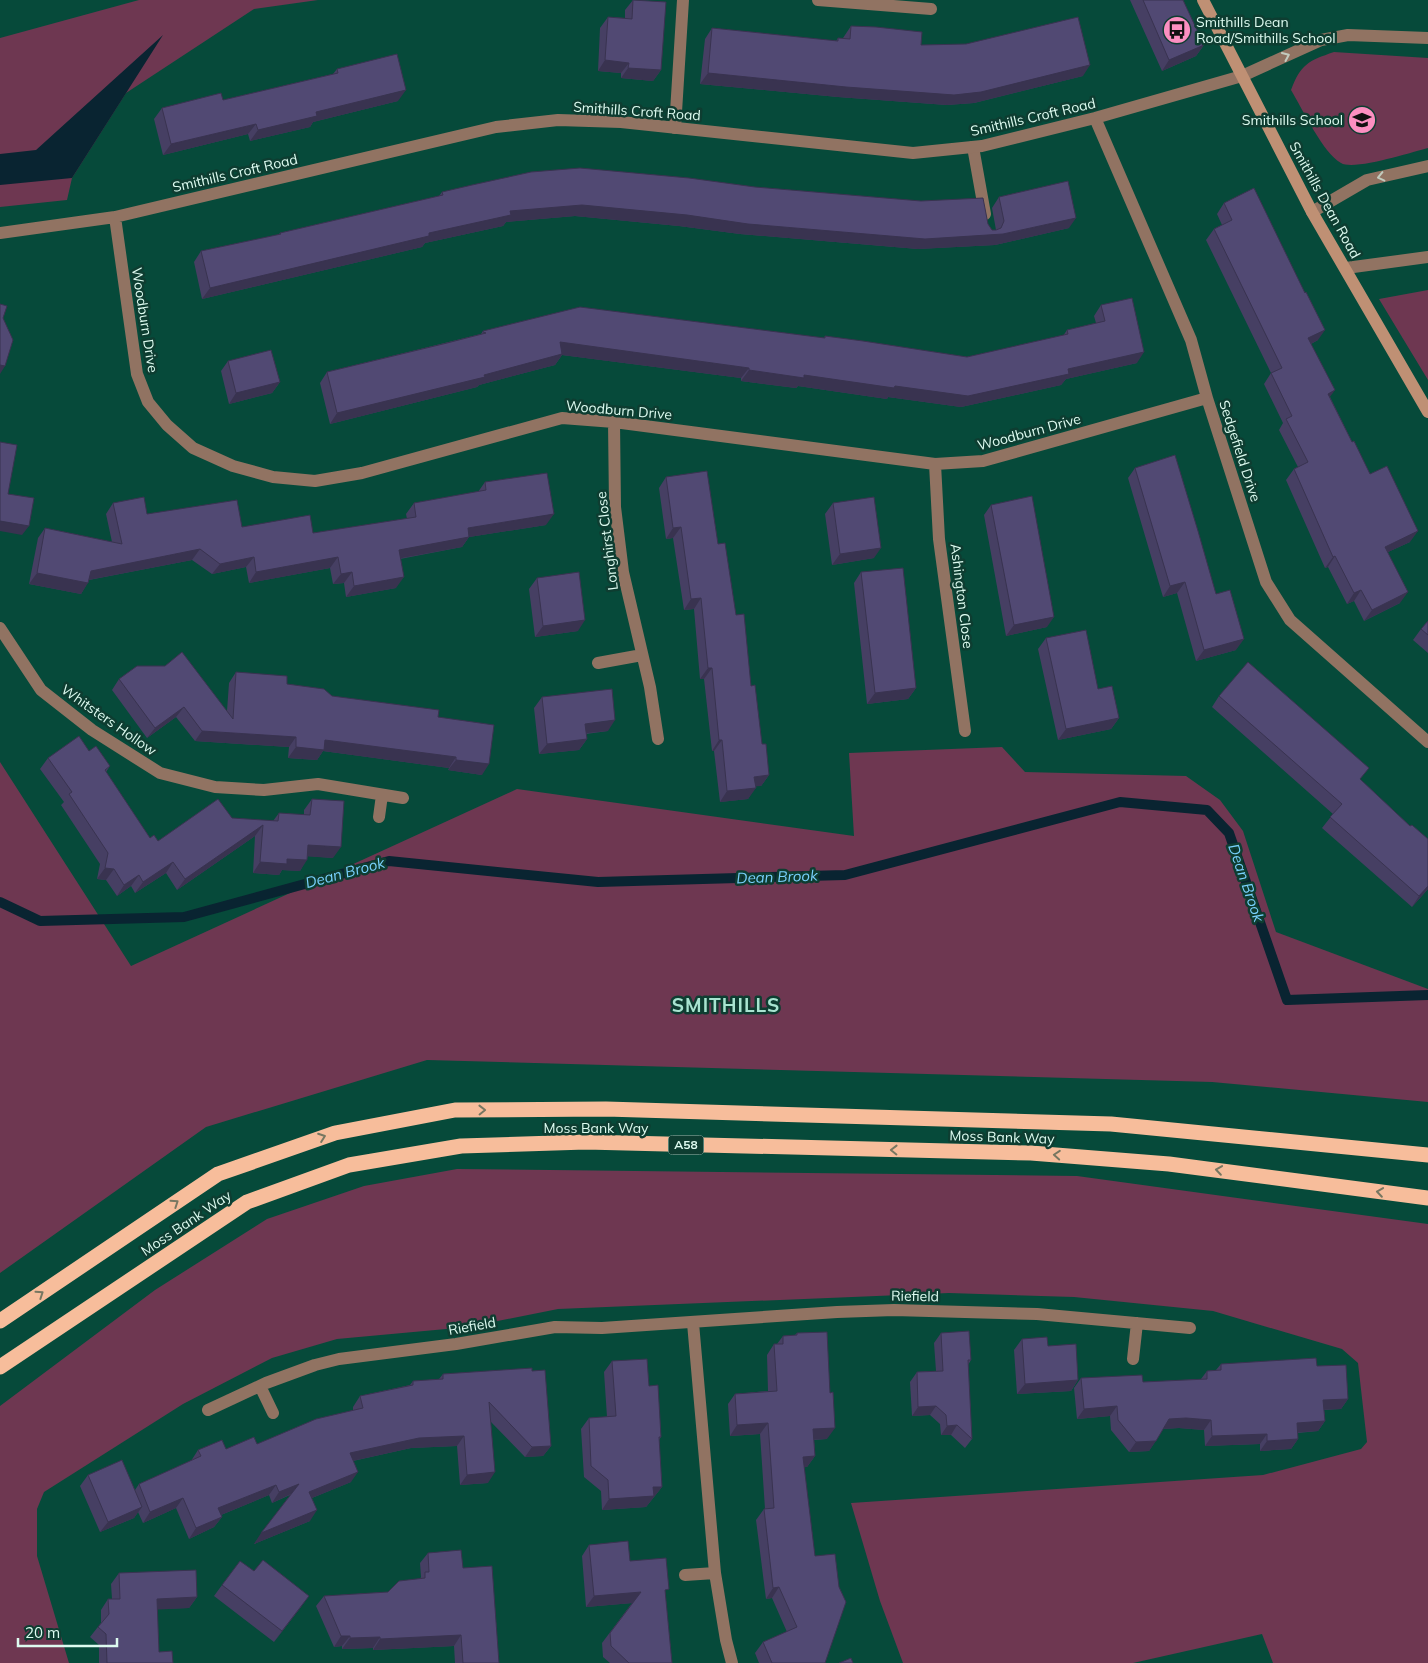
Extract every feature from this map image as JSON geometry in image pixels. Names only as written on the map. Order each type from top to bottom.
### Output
[{"type":"highway","name":"Moss Bank Way","points":[[0,1321],[218,1174],[335,1133],[455,1110],[606,1109],[1111,1124],[1428,1155]]},
{"type":"highway","name":"Moss Bank Way","points":[[0,1367],[247,1202],[349,1165],[461,1146],[586,1142],[1032,1153],[1169,1164],[1428,1198]]},
{"type":"street","points":[[675,128],[684,0]]},
{"type":"street","points":[[818,0],[931,9]]},
{"type":"street","name":"Smithills Dean Road","points":[[1203,0],[1312,212],[1428,412]]},
{"type":"street","name":"Smithills Croft Road","points":[[0,233],[115,217],[496,127],[558,120],[621,122],[913,153],[973,147],[1095,118],[1242,76],[1321,40],[1348,35],[1428,38]]},
{"type":"street","name":"Sedgefield Drive","points":[[1095,118],[1191,340],[1207,398],[1266,582],[1290,620],[1428,742]]},
{"type":"street","points":[[973,147],[987,224]]},
{"type":"street","points":[[1312,212],[1367,180],[1428,166]]},
{"type":"street","name":"Woodburn Drive","points":[[115,217],[137,374],[148,402],[167,425],[193,448],[233,466],[272,477],[315,481],[362,474],[562,418],[614,422],[935,464],[983,461],[1207,398]]},
{"type":"street","points":[[1346,268],[1428,257]]},
{"type":"street","name":"Longhirst Close","points":[[614,422],[615,507],[623,572],[650,687],[658,739]]},
{"type":"street","name":"Ashington Close","points":[[935,464],[939,539],[964,731]]},
{"type":"street","name":"Whitsters Hollow","points":[[0,628],[41,690],[92,730],[160,773],[215,788],[264,790],[318,784],[403,798]]},
{"type":"street","points":[[598,663],[642,655]]},
{"type":"street","points":[[379,817],[382,795]]},
{"type":"street","name":"Riefield","points":[[208,1410],[260,1386],[314,1365],[338,1359],[456,1344],[544,1328],[602,1328],[837,1312],[894,1310],[1028,1314],[1190,1328]]},
{"type":"street","points":[[693,1323],[715,1573],[726,1640],[732,1663]]},
{"type":"street","points":[[1133,1359],[1137,1323]]},
{"type":"street","points":[[260,1386],[273,1413]]},
{"type":"street","points":[[685,1576],[715,1573]]},
{"type":"shaded area","points":[[139,0],[318,0],[254,9],[126,93],[72,178],[67,200],[0,207],[0,38]]},
{"type":"shaded area","points":[[1334,52],[1428,58],[1428,148],[1358,165],[1341,163],[1334,158],[1320,141],[1291,90],[1298,74],[1306,65]]},
{"type":"shaded area","points":[[1428,290],[1428,380],[1379,299]]},
{"type":"shaded area","points":[[1002,747],[1025,772],[1186,776],[1220,800],[1243,831],[1276,932],[1428,989],[1428,1102],[1212,1082],[427,1060],[206,1127],[0,1273],[0,762],[131,966],[517,789],[854,836],[849,753]]},
{"type":"shaded area","points":[[457,1169],[1077,1176],[1428,1224],[1428,1663],[1273,1663],[1262,1634],[1133,1663],[903,1663],[880,1601],[851,1503],[1263,1475],[1361,1449],[1367,1442],[1358,1363],[1342,1349],[1213,1311],[1074,1297],[949,1293],[558,1309],[468,1327],[337,1339],[272,1358],[183,1404],[44,1492],[37,1509],[37,1556],[69,1663],[0,1663],[0,1406],[155,1290],[267,1219],[364,1186]]},
{"type":"water","points":[[163,35],[72,178],[0,185],[0,154],[36,150]]},
{"type":"building","points":[[633,0],[666,2],[661,70],[628,68],[629,63],[605,60],[608,17],[632,19]]},
{"type":"building","points":[[1143,0],[1183,0],[1204,45],[1169,60]]},
{"type":"building","points":[[1078,17],[1090,65],[981,92],[954,95],[846,87],[708,73],[712,28],[838,41],[838,38],[850,39],[851,26],[876,27],[922,32],[921,45],[966,44]]},
{"type":"building","points":[[397,54],[406,90],[316,112],[317,116],[258,130],[256,124],[171,144],[162,108],[221,93],[223,100],[338,73],[337,69]]},
{"type":"building","points":[[580,168],[689,178],[755,187],[921,201],[983,198],[988,224],[992,230],[1001,228],[1004,221],[999,197],[1068,181],[1076,218],[1003,234],[925,239],[748,224],[687,215],[582,205],[510,211],[511,215],[429,233],[429,236],[210,288],[201,251],[281,234],[443,195],[442,192],[531,172]]},
{"type":"building","points":[[1254,188],[1325,330],[1308,338],[1335,390],[1328,394],[1370,474],[1387,466],[1418,531],[1385,547],[1408,592],[1372,610],[1361,590],[1354,593],[1335,556],[1333,557],[1294,469],[1308,462],[1286,419],[1292,416],[1271,373],[1282,368],[1214,229],[1232,220],[1224,203]]},
{"type":"building","points":[[1132,298],[1144,352],[1068,369],[1069,374],[968,396],[804,375],[804,378],[749,370],[749,368],[560,342],[562,354],[484,375],[485,377],[337,413],[327,372],[486,333],[483,331],[580,307],[825,338],[825,336],[967,357],[1068,334],[1067,330],[1105,321],[1101,305]]},
{"type":"building","points":[[0,304],[7,306],[3,318],[13,340],[5,366],[0,365]]},
{"type":"building","points":[[271,350],[280,382],[236,393],[228,361]]},
{"type":"building","points":[[0,442],[17,445],[8,494],[34,498],[29,526],[0,521]]},
{"type":"building","points":[[1175,455],[1216,594],[1230,590],[1244,639],[1204,650],[1185,582],[1170,586],[1135,468]]},
{"type":"building","points":[[707,471],[718,544],[725,543],[736,615],[744,614],[751,686],[755,685],[762,744],[766,744],[769,775],[754,777],[756,788],[727,791],[722,740],[719,740],[712,668],[708,668],[701,598],[691,599],[681,527],[673,528],[666,477]]},
{"type":"building","points":[[547,473],[554,514],[468,528],[469,537],[399,550],[404,577],[354,586],[352,572],[341,574],[338,557],[256,572],[254,557],[220,564],[200,549],[91,571],[88,583],[37,573],[45,528],[122,544],[113,503],[144,497],[147,514],[237,500],[242,527],[310,515],[313,533],[416,517],[414,503],[486,490],[485,482]]},
{"type":"building","points":[[1032,496],[1054,617],[1014,625],[991,505]]},
{"type":"building","points":[[874,497],[881,548],[840,554],[833,503]]},
{"type":"building","points":[[903,568],[916,688],[875,693],[861,572]]},
{"type":"building","points":[[579,572],[585,620],[543,626],[537,578]]},
{"type":"building","points":[[1428,621],[1428,635],[1421,629]]},
{"type":"building","points":[[1086,630],[1098,689],[1112,686],[1119,718],[1066,729],[1046,638]]},
{"type":"building","points":[[182,652],[233,719],[236,672],[287,676],[287,684],[324,689],[332,696],[439,710],[438,717],[494,725],[489,764],[456,760],[456,757],[325,740],[324,750],[296,747],[296,737],[202,731],[184,707],[155,728],[119,679],[137,666],[165,666]]},
{"type":"building","points":[[1248,662],[1369,768],[1360,779],[1410,826],[1412,825],[1428,839],[1428,886],[1419,896],[1330,817],[1342,804],[1219,696]]},
{"type":"building","points":[[612,689],[615,720],[585,724],[587,739],[547,744],[542,697]]},
{"type":"building","points":[[79,736],[89,751],[96,746],[110,766],[105,770],[150,838],[154,835],[158,841],[218,799],[232,818],[278,821],[279,813],[310,815],[312,799],[344,801],[341,847],[308,845],[307,860],[287,859],[287,864],[260,862],[263,825],[185,879],[173,862],[143,882],[139,875],[124,885],[114,869],[105,868],[108,853],[69,794],[72,792],[48,758]]},
{"type":"building","points":[[969,1331],[971,1360],[968,1360],[972,1439],[957,1425],[947,1426],[946,1415],[936,1406],[918,1407],[917,1372],[943,1371],[941,1333]]},
{"type":"building","points":[[827,1332],[830,1393],[833,1392],[835,1428],[813,1429],[815,1456],[803,1457],[815,1556],[835,1554],[839,1587],[846,1602],[825,1663],[772,1663],[763,1642],[797,1627],[779,1587],[773,1588],[764,1509],[774,1508],[768,1423],[737,1425],[735,1394],[777,1391],[774,1344],[783,1344],[783,1336],[797,1335],[797,1333]]},
{"type":"building","points":[[1047,1337],[1048,1346],[1076,1344],[1078,1380],[1025,1384],[1022,1339]]},
{"type":"building","points":[[1316,1358],[1317,1366],[1346,1365],[1348,1399],[1323,1400],[1325,1421],[1297,1423],[1298,1439],[1267,1441],[1267,1434],[1212,1436],[1211,1420],[1186,1418],[1169,1419],[1156,1441],[1136,1442],[1118,1420],[1117,1406],[1084,1409],[1081,1378],[1142,1375],[1143,1382],[1207,1379],[1207,1371],[1221,1370],[1221,1364]]},
{"type":"building","points":[[647,1359],[649,1386],[658,1385],[662,1487],[653,1487],[654,1496],[609,1499],[608,1480],[591,1466],[589,1418],[616,1416],[612,1361]]},
{"type":"building","points":[[532,1368],[532,1371],[545,1370],[551,1446],[532,1447],[489,1402],[495,1472],[467,1475],[464,1436],[419,1438],[350,1453],[358,1472],[309,1492],[317,1510],[261,1533],[299,1484],[279,1492],[276,1485],[218,1508],[222,1517],[196,1528],[183,1498],[150,1512],[139,1484],[201,1456],[198,1450],[222,1440],[226,1449],[254,1437],[257,1444],[316,1419],[363,1408],[360,1396],[413,1385],[413,1381],[443,1379],[443,1374]]},
{"type":"building","points":[[122,1460],[142,1507],[108,1522],[88,1475]]},
{"type":"building","points":[[628,1541],[630,1561],[666,1558],[669,1589],[665,1590],[672,1663],[629,1663],[611,1646],[610,1633],[641,1592],[594,1596],[589,1545]]},
{"type":"building","points":[[461,1550],[463,1568],[492,1566],[499,1663],[463,1663],[461,1635],[380,1639],[380,1637],[350,1638],[350,1636],[341,1636],[324,1596],[388,1592],[399,1581],[425,1578],[425,1572],[429,1572],[428,1553]]},
{"type":"building","points":[[263,1560],[309,1596],[282,1631],[222,1585],[240,1561],[254,1571]]},
{"type":"building","points":[[196,1570],[197,1597],[157,1599],[159,1652],[172,1651],[173,1663],[107,1663],[106,1634],[98,1627],[109,1614],[108,1599],[120,1599],[119,1573]]},
{"type":"building","points":[[851,1658],[853,1663],[839,1663]]},
{"type":"waterway","name":"Dean Brook","points":[[0,902],[40,921],[184,917],[389,861],[598,882],[845,875],[1120,802],[1207,810],[1229,833],[1287,1000],[1428,995]]},
{"type":"place","name":"Smithills Dean Road/Smithills School","points":[[1177,30]]},
{"type":"place","name":"Smithills School","points":[[1362,120]]},
{"type":"district","name":"SMITHILLS","points":[[726,1005]]}]
